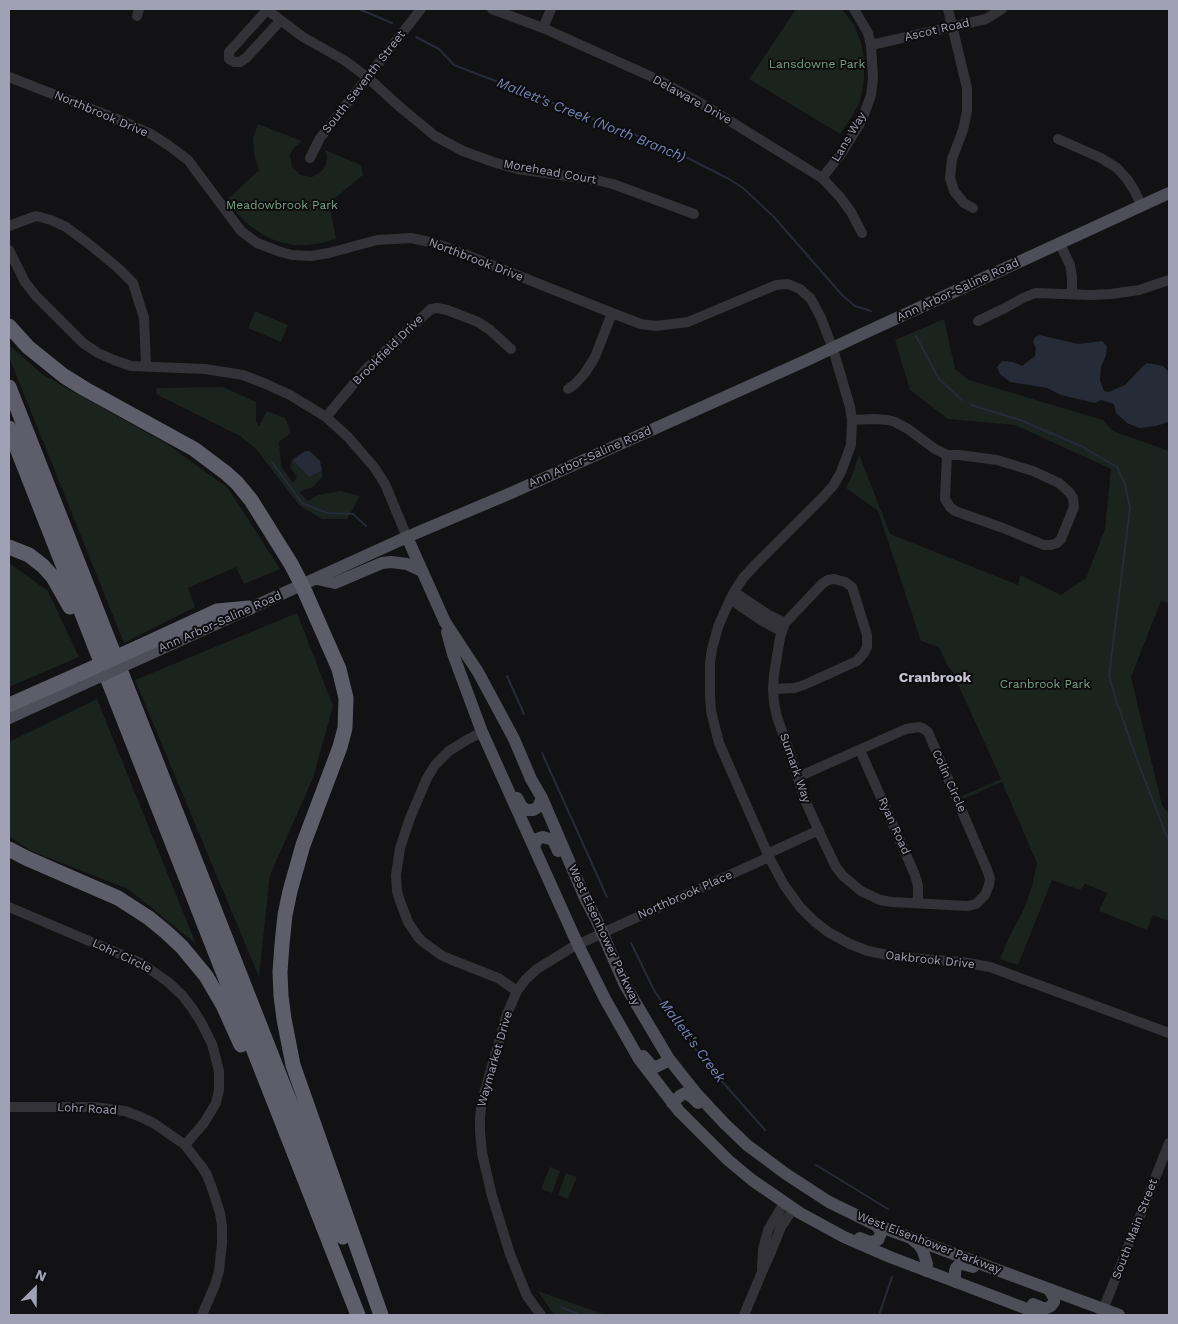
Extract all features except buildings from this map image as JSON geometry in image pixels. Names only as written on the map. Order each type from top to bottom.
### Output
[{"type":"highway","points":[[9,326],[28,347],[64,376],[194,449],[226,473],[251,500],[292,564],[339,669],[346,698],[345,728],[340,747],[303,845],[290,891],[282,944],[281,996],[285,1028],[293,1065],[381,1315]]},
{"type":"highway","points":[[9,387],[374,1315]]},
{"type":"highway","points":[[9,428],[358,1315]]},
{"type":"highway","points":[[9,547],[29,556],[43,566],[62,591],[94,645]]},
{"type":"highway","points":[[9,705],[81,679],[141,652],[217,611],[248,608]]},
{"type":"highway","points":[[9,849],[133,907],[166,932],[188,954],[206,976],[223,1005],[282,1142],[304,1181]]},
{"type":"main road","name":"Ann Arbor-Saline Road","points":[[248,608],[302,586],[407,537],[520,489],[832,349],[1169,192]]},
{"type":"main road","name":"West Eisenhower Parkway","points":[[407,537],[445,622],[478,672],[514,739],[625,985],[669,1059],[696,1093],[747,1145],[786,1174],[829,1202],[910,1239],[1049,1289],[1102,1312],[1119,1315]]},
{"type":"main road","points":[[317,579],[335,583],[382,563],[391,562],[407,564],[422,571]]},
{"type":"main road","name":"West Eisenhower Parkway","points":[[445,622],[453,654],[482,732],[578,944],[605,999],[639,1059],[672,1102],[728,1160],[792,1208],[844,1236],[890,1257],[1043,1315]]},
{"type":"main road","points":[[9,718],[81,679]]},
{"type":"main road","points":[[474,710],[479,707],[485,707],[493,710],[524,773],[531,779]]},
{"type":"main road","points":[[490,748],[496,753],[522,807],[527,810],[533,810],[538,807],[542,798]]},
{"type":"main road","points":[[534,847],[540,837],[547,837],[553,840],[576,889],[585,898]]},
{"type":"main road","points":[[605,999],[614,1008],[645,1059],[651,1065],[656,1067],[669,1059]]},
{"type":"main road","points":[[672,1102],[684,1094],[689,1095],[730,1135],[747,1145]]},
{"type":"main road","points":[[792,1208],[814,1215],[870,1242],[875,1242],[880,1237],[880,1230],[876,1225]]},
{"type":"main road","points":[[910,1239],[919,1245],[923,1251],[927,1264],[926,1271]]},
{"type":"main road","points":[[1035,1284],[1021,1285],[963,1264],[959,1265],[954,1271],[955,1278],[961,1284],[986,1287],[1043,1308],[1051,1306],[1054,1302],[1049,1289]]},
{"type":"street","name":"South Seventh Street","points":[[310,158],[320,138],[421,9]]},
{"type":"street","name":"Delaware Drive","points":[[492,9],[543,28],[683,92],[822,178],[840,197],[862,233]]},
{"type":"street","points":[[543,28],[551,9]]},
{"type":"street","name":"Lans Way","points":[[822,178],[841,154],[862,120],[871,95],[873,78],[871,45],[868,33],[854,9]]},
{"type":"street","points":[[948,9],[966,88],[967,111],[963,130],[952,159],[950,178],[954,191],[964,202],[973,208]]},
{"type":"street","name":"Ascot Road","points":[[871,45],[986,19],[1002,9]]},
{"type":"street","name":"Morehead Court","points":[[266,10],[303,37],[344,60],[367,77],[435,136],[463,151],[517,169],[613,184],[694,214]]},
{"type":"street","points":[[266,10],[229,52],[229,59],[234,62],[240,62],[246,58],[280,21]]},
{"type":"street","name":"Northbrook Drive","points":[[9,77],[127,123],[151,134],[168,145],[188,160],[241,230],[264,246],[292,255],[311,256],[377,240],[411,238],[454,250],[612,314],[641,324],[656,326],[688,322],[764,289],[788,284],[800,289],[810,299],[820,318],[832,349]]},
{"type":"street","points":[[1058,139],[1101,158],[1117,168],[1130,184],[1142,206]]},
{"type":"street","points":[[9,226],[36,216],[51,220],[66,227],[89,244],[133,283],[144,318],[146,365]]},
{"type":"street","points":[[1060,244],[1070,265],[1072,294]]},
{"type":"street","points":[[9,250],[24,282],[83,343],[98,353],[132,366],[146,365],[205,369],[243,375],[290,395],[326,417],[348,437],[374,467],[385,484],[407,537]]},
{"type":"street","points":[[978,321],[1035,293],[1098,294],[1126,292],[1151,287],[1169,280]]},
{"type":"street","name":"Brookfield Drive","points":[[326,417],[367,368],[431,309],[447,310],[478,322],[511,349]]},
{"type":"street","points":[[568,389],[585,373],[595,358],[612,314]]},
{"type":"street","name":"Oakbrook Drive","points":[[832,349],[845,388],[852,420],[849,451],[841,472],[833,486],[823,497],[743,578],[732,595],[724,613],[715,638],[710,664],[710,696],[713,720],[719,743],[769,857],[784,885],[800,908],[828,932],[850,944],[868,951],[897,957],[962,962],[990,968],[1169,1033]]},
{"type":"street","points":[[852,420],[874,419],[895,422],[947,455],[997,460],[1033,471],[1059,483],[1073,498],[1074,506],[1061,539],[1057,543],[1044,545],[955,511],[946,503],[947,455]]},
{"type":"street","points":[[732,595],[767,614],[783,627],[822,584],[828,580],[841,580],[852,587],[867,635],[867,647],[864,653],[857,661],[811,682],[794,688],[774,688]]},
{"type":"street","name":"Sumark Way","points":[[783,627],[775,668],[776,711],[805,800],[836,866],[843,876],[861,891],[880,900],[918,904]]},
{"type":"street","name":"Colin Circle","points":[[798,777],[906,729],[919,727],[928,732],[990,879],[988,890],[976,904],[968,906],[918,904]]},
{"type":"street","points":[[482,732],[449,751],[435,765],[427,778],[400,848],[396,875],[397,891],[408,922],[418,937],[424,942],[452,960],[498,978],[517,991]]},
{"type":"street","name":"Ryan Road","points":[[860,750],[915,875],[918,886],[918,904]]},
{"type":"street","name":"Northbrook Place","points":[[578,944],[820,833]]},
{"type":"street","name":"Lohr Circle","points":[[9,907],[141,963],[168,982],[182,995],[201,1022],[212,1044],[219,1071],[219,1090],[216,1103],[204,1123],[185,1145]]},
{"type":"street","name":"Waymarket Drive","points":[[540,1315],[527,1296],[510,1254],[492,1196],[482,1153],[480,1117],[482,1101],[507,1014],[517,991],[537,969],[578,944]]},
{"type":"street","name":"Lohr Road","points":[[9,1107],[94,1107],[125,1111],[155,1124],[185,1145],[207,1174],[214,1191],[222,1226],[219,1271],[202,1315]]},
{"type":"street","name":"South Main Street","points":[[1102,1312],[1169,1143]]},
{"type":"street","points":[[744,1315],[762,1272],[765,1239],[771,1223],[792,1208]]},
{"type":"green space","name":"Lansdowne Park","points":[[796,9],[842,9],[854,25],[861,42],[864,60],[864,80],[860,101],[840,134],[749,79]]},
{"type":"green space","name":"Meadowbrook Park","points":[[258,124],[302,141],[293,149],[290,155],[292,167],[300,175],[312,177],[322,171],[327,157],[325,150],[361,165],[363,175],[329,203],[336,239],[308,245],[293,245],[276,241],[249,225],[237,213],[228,199],[259,170],[254,154],[253,139]]},
{"type":"green space","points":[[255,311],[288,325],[281,342],[248,328]]},
{"type":"green space","name":"Cranbrook Park","points":[[944,319],[955,369],[969,380],[1103,420],[1113,431],[1169,451],[1169,603],[1161,601],[1131,677],[1162,805],[1169,814],[1169,921],[1153,915],[1147,930],[1099,911],[1107,894],[1103,891],[1085,884],[1080,890],[1052,880],[1018,965],[1000,959],[1023,911],[1032,887],[1037,863],[1002,782],[963,799],[962,796],[1001,779],[952,671],[947,665],[939,647],[921,641],[878,511],[846,488],[859,454],[890,534],[1018,585],[1020,575],[1061,595],[1086,578],[1105,529],[1111,469],[1015,425],[948,419],[910,390],[895,340]]},
{"type":"green space","points":[[9,345],[42,374],[167,444],[228,488],[280,569],[244,584],[236,567],[188,588],[195,607],[124,643],[9,357]]},
{"type":"green space","points":[[223,387],[256,402],[256,421],[259,426],[267,411],[285,418],[291,433],[279,442],[281,466],[293,483],[297,477],[290,467],[292,460],[309,477],[322,471],[323,476],[313,487],[299,492],[308,501],[318,495],[340,491],[360,496],[347,519],[322,519],[299,505],[256,449],[240,436],[156,394],[157,388]]},
{"type":"green space","points":[[9,563],[48,591],[79,657],[9,687]]},
{"type":"green space","points":[[297,613],[333,706],[313,778],[270,875],[259,977],[135,680]]},
{"type":"green space","points":[[97,699],[196,944],[128,889],[29,850],[9,836],[9,742]]},
{"type":"green space","points":[[550,1167],[560,1171],[552,1193],[541,1189]]},
{"type":"green space","points":[[566,1173],[577,1177],[568,1199],[558,1195]]},
{"type":"green space","points":[[538,1291],[606,1315],[554,1315]]},
{"type":"water","points":[[1040,335],[1078,344],[1102,341],[1107,346],[1106,355],[1101,367],[1100,380],[1104,391],[1109,392],[1125,385],[1147,363],[1163,366],[1169,372],[1168,422],[1139,428],[1127,423],[1116,413],[1114,404],[1101,400],[1095,403],[1061,395],[1047,388],[1010,382],[1000,374],[997,367],[1002,361],[1013,362],[1022,366],[1035,356],[1036,349],[1033,342],[1035,337]]},
{"type":"water","points":[[305,451],[310,451],[320,461],[322,471],[309,477],[292,460]]},
{"type":"waterway","name":"Mallett's Creek (North Branch)","points":[[359,9],[392,23]]},
{"type":"waterway","name":"Mallett's Creek (North Branch)","points":[[416,37],[439,49],[454,65],[664,146],[729,179],[743,188],[774,217],[842,295],[855,306],[871,311]]},
{"type":"waterway","name":"Mallett's Creek (North Branch)","points":[[916,336],[939,379],[962,400]]},
{"type":"waterway","name":"Mallett's Creek (North Branch)","points":[[971,405],[1020,420],[1081,446],[1117,467],[1125,484],[1130,508],[1109,676],[1136,757],[1169,842]]},
{"type":"waterway","name":"Mallett's Creek","points":[[272,462],[302,503],[327,513],[353,514],[366,526]]},
{"type":"waterway","name":"Mallett's Creek","points":[[507,676],[524,714]]},
{"type":"waterway","name":"Mallett's Creek","points":[[542,753],[607,897]]},
{"type":"waterway","name":"Mallett's Creek","points":[[631,943],[655,992],[704,1061],[765,1130]]},
{"type":"waterway","name":"Mallett's Creek","points":[[816,1165],[888,1209]]},
{"type":"waterway","name":"Mallett's Creek","points":[[879,1315],[892,1277]]},
{"type":"waterway","points":[[561,1307],[580,1315]]},
{"type":"district","name":"Cranbrook","points":[[935,678]]}]
